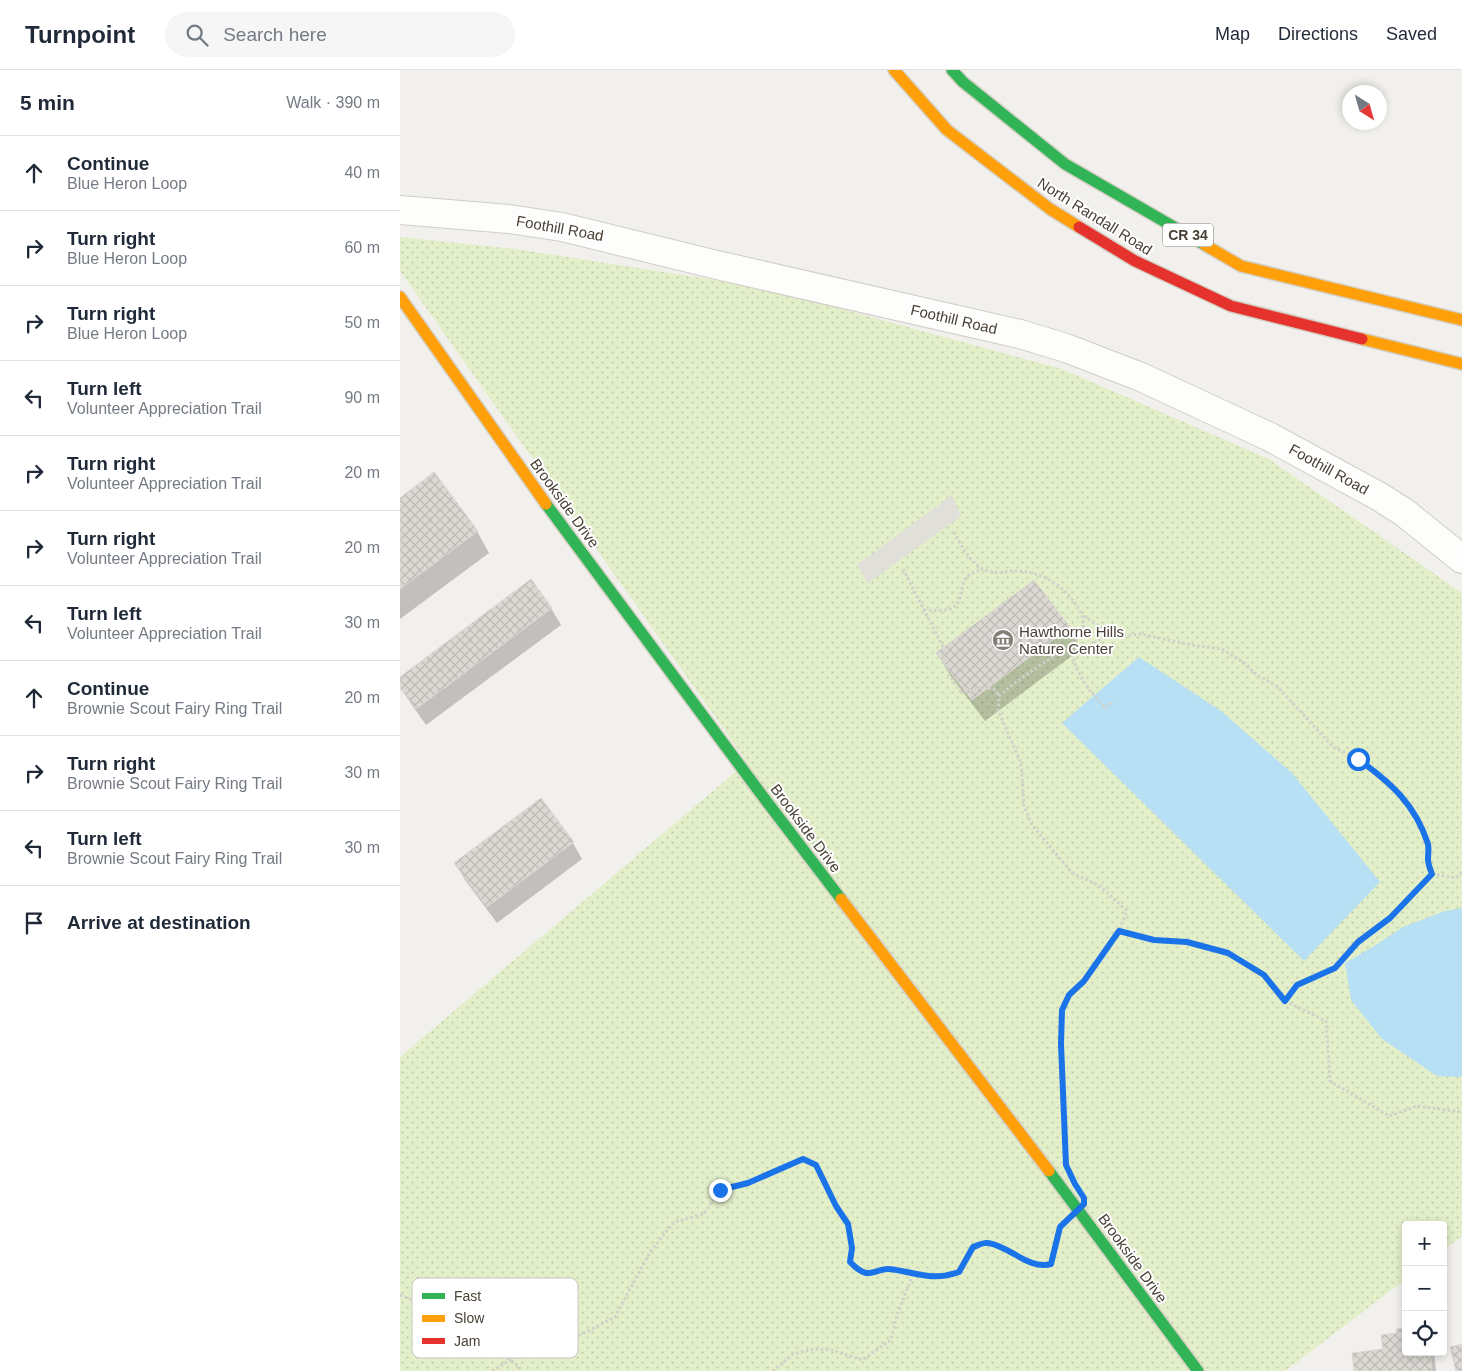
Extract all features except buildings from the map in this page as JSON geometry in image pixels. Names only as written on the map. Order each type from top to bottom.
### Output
[{"type":"street","name":"North Randall Road","points":[[894,70],[948,130],[1050,209],[1135,261],[1231,306],[1462,364]]},
{"type":"street","name":"North Randall Road","points":[[952,70],[963,82],[1065,164],[1242,266],[1462,320]]},
{"type":"street","name":"Foothill Road","points":[[400,210],[510,219],[562,227],[1020,334],[1066,348],[1142,377],[1270,436],[1380,497],[1423,527],[1462,559]]},
{"type":"street","name":"Brookside Drive","points":[[400,297],[565,530],[755,786],[1078,1209],[1198,1371]]},
{"type":"path","points":[[954,532],[971,560],[983,569],[1000,574],[1016,570],[1040,575],[1063,588],[1083,616],[1084,631],[1078,639],[999,696]]},
{"type":"path","points":[[903,569],[943,647],[943,658],[948,676],[961,692],[982,687],[994,689],[999,696],[998,710],[1021,763],[1024,806],[1032,825],[1072,873],[1100,886],[1127,911],[1119,931],[1084,981],[1069,995],[1062,1010],[1061,1044],[1066,1157]]},
{"type":"path","points":[[924,610],[953,608],[958,602],[967,576],[983,569]]},
{"type":"path","points":[[1083,616],[1110,633],[1124,636],[1140,634],[1222,649],[1244,663],[1257,675],[1277,686],[1333,748],[1358,759],[1400,794],[1416,814],[1429,846],[1428,862],[1432,874]]},
{"type":"path","points":[[1071,651],[1086,648],[1110,633]]},
{"type":"path","points":[[1070,644],[1075,666],[1086,686],[1105,708],[1112,702]]},
{"type":"path","points":[[1432,874],[1456,878],[1462,872]]},
{"type":"path","points":[[1285,1001],[1297,985],[1335,968],[1358,942],[1390,918],[1432,874]]},
{"type":"path","points":[[1119,931],[1154,940],[1187,942],[1228,953],[1264,975],[1285,1001],[1326,1021],[1330,1081],[1388,1116],[1417,1106],[1462,1112]]},
{"type":"path","points":[[578,1336],[615,1317],[650,1252],[674,1222],[704,1214],[720,1190],[748,1183],[803,1159],[816,1165],[836,1206],[848,1224],[852,1248],[850,1262],[855,1268],[867,1273],[888,1268],[913,1274],[948,1276],[959,1272],[973,1247],[986,1242],[1043,1266],[1051,1264],[1060,1227],[1078,1209]]},
{"type":"path","points":[[773,1371],[793,1354],[814,1349],[832,1350],[862,1360],[891,1340],[897,1315],[913,1274]]},
{"type":"path","points":[[400,1295],[412,1300]]},
{"type":"path","points":[[507,1358],[522,1371]]},
{"type":"path","points":[[492,1371],[514,1358]]},
{"type":"green space","name":"Hawthorne Hills Nature Center","points":[[400,237],[516,249],[760,287],[1062,369],[1269,459],[1462,593],[1462,1236],[1447,1247],[1447,1221],[1402,1221],[1402,1282],[1285,1371],[400,1371],[400,1057],[747,762],[400,271]]},
{"type":"shaded area","points":[[952,495],[961,516],[868,583],[857,565]]},
{"type":"water","points":[[1139,657],[1221,711],[1292,773],[1380,882],[1304,961],[1062,723]]},
{"type":"water","points":[[1462,908],[1462,1076],[1437,1076],[1382,1039],[1351,1000],[1345,963],[1403,927],[1445,911]]},
{"type":"traffic: fast","points":[[952,70],[963,82],[1065,164],[1205,245]]},
{"type":"traffic: fast","points":[[546,504],[841,899]]},
{"type":"traffic: fast","points":[[1049,1171],[1198,1371]]},
{"type":"traffic: slow","points":[[894,70],[947,130],[1050,209],[1079,227]]},
{"type":"traffic: slow","points":[[1205,245],[1241,266],[1462,320]]},
{"type":"traffic: slow","points":[[400,297],[546,504]]},
{"type":"traffic: slow","points":[[1362,339],[1462,364]]},
{"type":"traffic: slow","points":[[841,899],[1049,1171]]},
{"type":"traffic: jam","points":[[1079,227],[1135,261],[1231,306],[1362,339]]},
{"type":"place","name":"Hawthorne Hills Nature Center","points":[[1003,640]]},
{"type":"route","points":[[720,1190],[748,1183],[803,1159],[816,1165],[827,1184],[836,1206],[848,1224],[852,1248],[850,1262],[855,1268],[867,1273],[888,1268],[913,1274],[948,1276],[959,1272],[973,1247],[986,1242],[1043,1266],[1051,1264],[1060,1227],[1084,1204],[1084,1198],[1066,1165],[1061,1022],[1062,1010],[1069,995],[1084,981],[1119,931],[1154,940],[1187,942],[1228,953],[1264,975],[1285,1001],[1297,985],[1335,968],[1358,942],[1390,918],[1432,874],[1428,862],[1429,846],[1416,814],[1400,794],[1358,759]]}]
